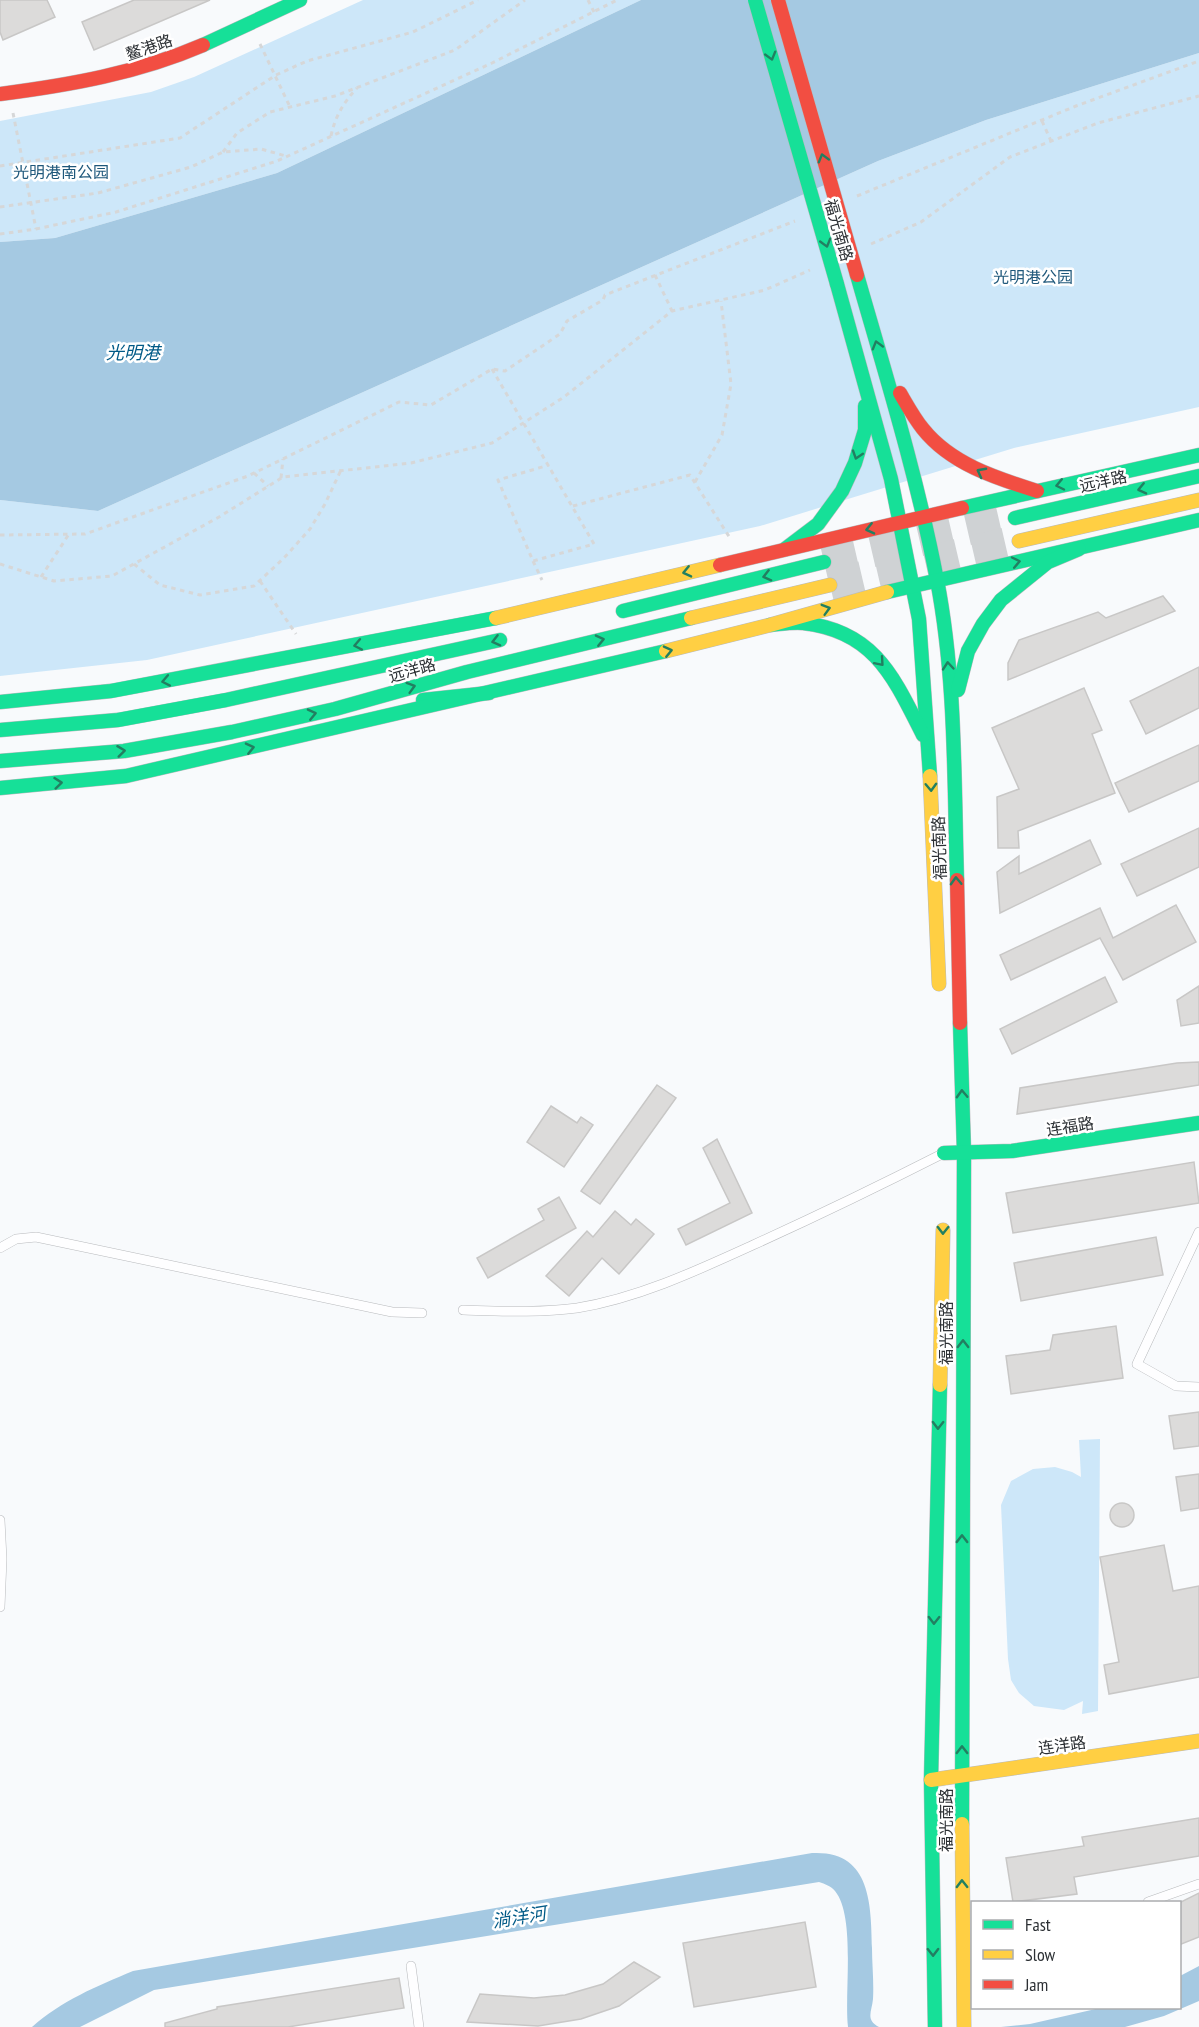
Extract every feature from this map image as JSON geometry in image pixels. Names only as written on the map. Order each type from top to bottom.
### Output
[{"type":"main road","name":"鳌港路","points":[[0,94],[66,84],[133,70],[194,48],[270,7],[300,0]]},
{"type":"main road","name":"福光南路","points":[[755,0],[864,376],[889,469],[913,586],[922,645],[929,747],[939,998]]},
{"type":"main road","name":"福光南路","points":[[778,0],[910,462],[937,580],[952,714],[964,1153],[962,1776],[964,2026]]},
{"type":"main road","points":[[884,369],[927,435],[955,457],[990,476],[1037,490]]},
{"type":"main road","points":[[784,549],[818,524],[842,491],[855,463],[865,430],[864,376]]},
{"type":"main road","points":[[0,702],[111,691],[478,622],[1037,490],[1199,455]]},
{"type":"main road","name":"远洋路","points":[[1015,518],[1199,476]]},
{"type":"main road","points":[[1019,541],[1199,500]]},
{"type":"main road","points":[[0,788],[126,776],[770,626],[871,596],[1199,520]]},
{"type":"main road","points":[[952,714],[968,651],[983,624],[1001,600],[1048,562],[1079,549]]},
{"type":"main road","points":[[609,614],[824,562]]},
{"type":"main road","name":"远洋路","points":[[0,761],[124,751],[232,732],[335,709],[467,672],[830,585]]},
{"type":"main road","points":[[326,677],[478,622]]},
{"type":"main road","points":[[770,626],[802,623],[833,630],[866,646],[894,678],[929,747]]},
{"type":"main road","name":"远洋路","points":[[0,730],[118,720],[225,700],[518,636]]},
{"type":"main road","points":[[335,709],[489,693]]},
{"type":"main road","name":"连福路","points":[[944,1154],[1012,1151],[1199,1123]]},
{"type":"main road","name":"福光南路","points":[[935,2026],[931,1780],[943,1216]]},
{"type":"main road","name":"连洋路","points":[[931,1780],[1199,1741]]},
{"type":"lane","points":[[463,1310],[518,1312],[577,1308],[634,1294],[702,1268],[836,1207],[944,1154]]},
{"type":"lane","points":[[1199,1232],[1137,1364],[1176,1386],[1199,1387]]},
{"type":"lane","points":[[0,1248],[16,1239],[36,1237],[392,1312],[422,1313]]},
{"type":"lane","points":[[0,1520],[2,1559],[0,1607]]},
{"type":"lane","points":[[1151,1901],[1199,1884]]},
{"type":"lane","points":[[411,1966],[419,2027]]},
{"type":"path","points":[[0,166],[180,138],[276,75],[307,61],[413,32],[478,0]]},
{"type":"path","points":[[223,152],[237,133],[270,112],[335,96],[455,50],[525,0]]},
{"type":"path","points":[[588,0],[594,12]]},
{"type":"path","points":[[0,234],[116,212],[286,156],[492,63],[617,0]]},
{"type":"path","points":[[258,39],[290,107]]},
{"type":"path","points":[[852,198],[1041,121],[1199,61]]},
{"type":"path","points":[[331,136],[335,119],[358,86]]},
{"type":"path","points":[[869,245],[921,222],[1010,156],[1098,123],[1199,96]]},
{"type":"path","points":[[12,110],[36,229]]},
{"type":"path","points":[[1041,121],[1051,141]]},
{"type":"path","points":[[0,207],[98,193],[191,167],[223,152],[261,149],[286,156]]},
{"type":"path","points":[[0,535],[85,534],[254,473],[399,402],[431,405],[492,369],[505,371],[560,334],[567,321],[603,300],[605,295],[801,218]]},
{"type":"path","points":[[0,564],[54,581],[112,576],[219,517],[281,478],[411,463],[492,443],[564,397],[672,311],[765,290],[817,267]]},
{"type":"path","points":[[656,275],[672,311]]},
{"type":"path","points":[[695,482],[722,435],[731,384],[721,300]]},
{"type":"path","points":[[492,369],[594,544],[533,561]]},
{"type":"path","points":[[281,478],[282,459]]},
{"type":"path","points":[[543,580],[498,480],[549,465]]},
{"type":"path","points":[[134,564],[160,585],[201,595],[254,586],[310,529],[341,470]]},
{"type":"path","points":[[254,473],[268,486]]},
{"type":"path","points":[[572,506],[690,474],[730,538]]},
{"type":"path","points":[[41,577],[69,534]]},
{"type":"path","points":[[260,581],[296,634]]},
{"type":"green space","name":"光明港南公园","points":[[363,0],[641,0],[277,173],[55,238],[0,242],[0,121],[151,92],[194,77]]},
{"type":"green space","name":"光明港公园","points":[[1199,53],[1199,407],[1014,448],[760,526],[147,660],[0,676],[0,500],[98,511],[878,161],[986,120]]},
{"type":"green space","points":[[1100,1439],[1098,1711],[1082,1714],[1083,1701],[1064,1710],[1034,1706],[1019,1693],[1011,1680],[1001,1505],[1011,1481],[1033,1469],[1055,1467],[1081,1477],[1079,1440]]},
{"type":"water","name":"光明港","points":[[641,0],[1199,0],[1199,53],[986,120],[878,161],[98,511],[0,500],[0,242],[55,238],[277,173]]},
{"type":"water","name":"淌洋河","points":[[812,1853],[831,1854],[846,1860],[857,1870],[864,1883],[872,1931],[873,1999],[870,2015],[872,2021],[879,2027],[848,2027],[848,1956],[845,1918],[835,1891],[830,1886],[819,1882],[154,1990],[80,2027],[32,2027],[67,2002],[133,1971]]},
{"type":"water","points":[[1199,1966],[1199,2001],[1181,2009],[1181,1975]]},
{"type":"water","points":[[1096,2009],[1180,2009],[1125,2027],[1001,2027],[1030,2024]]},
{"type":"building","points":[[0,0],[47,0],[55,17],[3,40],[0,32]]},
{"type":"building","points":[[134,0],[210,0],[94,50],[82,22]]},
{"type":"building","points":[[1163,596],[1175,611],[1008,680],[1008,663],[1019,640],[1098,612],[1106,618]]},
{"type":"building","points":[[1199,667],[1199,708],[1146,734],[1130,701]]},
{"type":"building","points":[[1084,688],[1102,730],[1092,734],[1115,793],[1018,831],[1019,848],[998,848],[997,797],[1019,789],[992,728]]},
{"type":"building","points":[[1199,745],[1199,781],[1129,812],[1115,783]]},
{"type":"building","points":[[1199,828],[1199,867],[1137,896],[1121,864]]},
{"type":"building","points":[[1090,840],[1101,864],[1000,913],[997,872],[1019,856],[1019,874]]},
{"type":"building","points":[[1176,905],[1196,942],[1123,980],[1100,938],[1011,980],[1000,955],[1100,908],[1113,938]]},
{"type":"building","points":[[1105,977],[1117,1002],[1012,1054],[1000,1029]]},
{"type":"building","points":[[1199,986],[1199,1023],[1181,1026],[1177,1000]]},
{"type":"building","points":[[1199,1062],[1199,1085],[1017,1114],[1020,1088],[1177,1063]]},
{"type":"building","points":[[657,1085],[676,1098],[600,1204],[581,1191]]},
{"type":"building","points":[[551,1106],[577,1123],[581,1117],[593,1125],[564,1167],[527,1142]]},
{"type":"building","points":[[717,1139],[752,1213],[686,1245],[678,1229],[730,1203],[703,1148]]},
{"type":"building","points":[[1194,1162],[1199,1203],[1013,1233],[1006,1193]]},
{"type":"building","points":[[559,1197],[576,1228],[488,1278],[477,1258],[544,1220],[538,1209]]},
{"type":"building","points":[[615,1211],[631,1225],[636,1219],[654,1234],[619,1274],[602,1258],[569,1296],[546,1276],[587,1231],[593,1237]]},
{"type":"building","points":[[1156,1237],[1163,1275],[1021,1301],[1014,1263]]},
{"type":"building","points":[[1116,1326],[1123,1378],[1011,1394],[1006,1356],[1050,1350],[1053,1335]]},
{"type":"building","points":[[1199,1412],[1199,1446],[1174,1449],[1169,1416]]},
{"type":"building","points":[[1199,1474],[1199,1508],[1181,1511],[1176,1477]]},
{"type":"building","points":[[1122,1503],[1131,1506],[1134,1515],[1131,1524],[1122,1527],[1113,1524],[1110,1515],[1113,1506]]},
{"type":"building","points":[[1164,1545],[1173,1591],[1199,1586],[1199,1677],[1109,1694],[1104,1665],[1119,1662],[1100,1557]]},
{"type":"building","points":[[1199,1818],[1199,1856],[1074,1877],[1077,1894],[1013,1901],[1006,1858],[1084,1846],[1082,1837]]},
{"type":"building","points":[[1199,1893],[1199,1937],[1181,1944],[1181,1902]]},
{"type":"building","points":[[805,1922],[816,1987],[694,2007],[683,1943]]},
{"type":"building","points":[[634,1962],[660,1977],[619,2006],[581,2019],[538,2026],[467,2022],[480,1994],[534,1998],[565,1995],[603,1984]]},
{"type":"building","points":[[399,1978],[404,2008],[288,2027],[165,2027],[165,2023],[217,2009],[217,2007]]},
{"type":"tunnel","points":[[824,562],[1015,518]]},
{"type":"tunnel","points":[[830,585],[1019,541]]},
{"type":"traffic: fast","points":[[203,45],[300,0]]},
{"type":"traffic: fast","points":[[755,0],[837,284]]},
{"type":"traffic: fast","points":[[857,275],[911,464],[937,580],[951,692],[957,880]]},
{"type":"traffic: fast","points":[[837,284],[891,479],[919,619],[930,776]]},
{"type":"traffic: fast","points":[[785,549],[818,524],[842,491],[855,463],[865,430],[865,406]]},
{"type":"traffic: fast","points":[[962,508],[1199,455]]},
{"type":"traffic: fast","points":[[1015,518],[1199,476]]},
{"type":"traffic: fast","points":[[887,592],[1199,520]]},
{"type":"traffic: fast","points":[[958,690],[968,651],[983,624],[1001,600],[1048,562],[1079,549]]},
{"type":"traffic: fast","points":[[623,611],[824,562]]},
{"type":"traffic: fast","points":[[0,702],[111,691],[496,618]]},
{"type":"traffic: fast","points":[[0,761],[124,751],[232,732],[335,709],[467,672],[691,618]]},
{"type":"traffic: fast","points":[[770,625],[803,623],[828,628],[848,636],[865,647],[891,677],[923,735]]},
{"type":"traffic: fast","points":[[0,730],[118,720],[226,700],[500,640]]},
{"type":"traffic: fast","points":[[0,788],[126,776],[666,651]]},
{"type":"traffic: fast","points":[[423,700],[489,693]]},
{"type":"traffic: fast","points":[[960,1023],[964,1153],[962,1824]]},
{"type":"traffic: fast","points":[[944,1153],[1012,1151],[1199,1123]]},
{"type":"traffic: fast","points":[[935,2027],[931,1780],[940,1385]]},
{"type":"traffic: slow","points":[[1019,541],[1199,500]]},
{"type":"traffic: slow","points":[[496,618],[720,565]]},
{"type":"traffic: slow","points":[[691,618],[830,585]]},
{"type":"traffic: slow","points":[[666,651],[887,592]]},
{"type":"traffic: slow","points":[[930,776],[939,984]]},
{"type":"traffic: slow","points":[[940,1385],[943,1230]]},
{"type":"traffic: slow","points":[[931,1780],[1199,1741]]},
{"type":"traffic: slow","points":[[962,1824],[964,2027]]},
{"type":"traffic: jam","points":[[778,0],[857,275]]},
{"type":"traffic: jam","points":[[0,94],[103,77],[154,63],[203,45]]},
{"type":"traffic: jam","points":[[900,393],[923,429],[947,452],[990,475],[1037,491]]},
{"type":"traffic: jam","points":[[720,565],[962,508]]},
{"type":"traffic: jam","points":[[957,880],[960,1023]]}]
